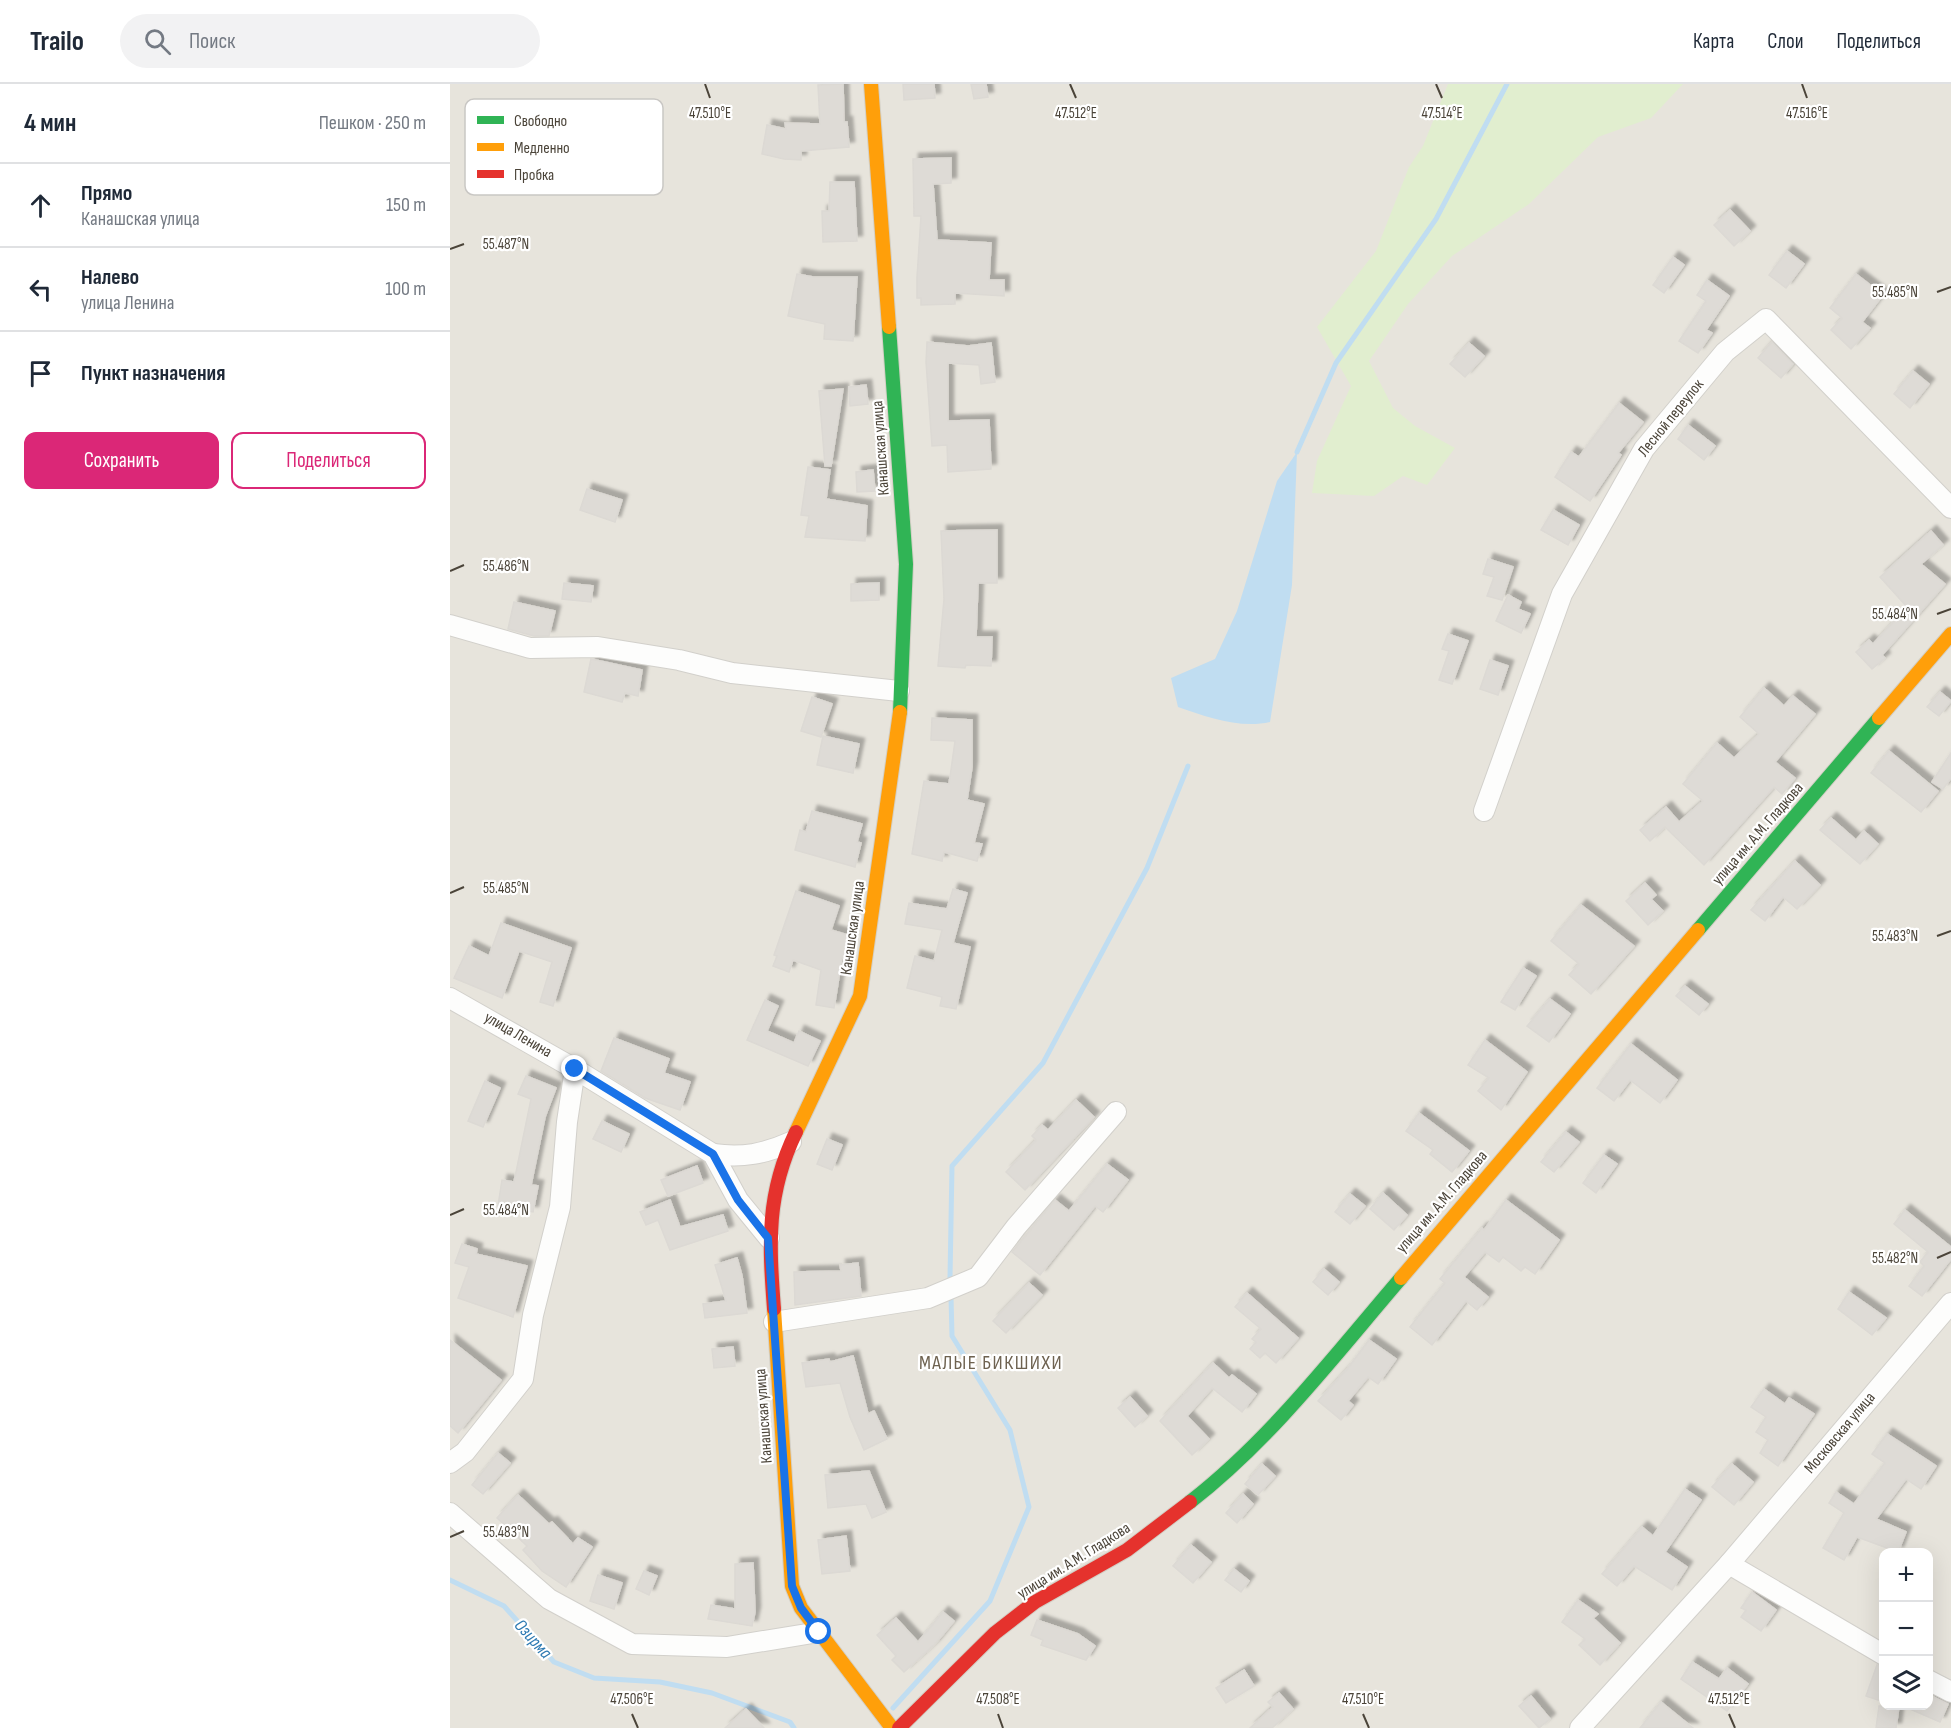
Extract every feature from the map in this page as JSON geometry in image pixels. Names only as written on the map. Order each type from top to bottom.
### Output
[{"type":"street","name":"Канашская улица","points":[[871,84],[906,564],[899,726],[860,996],[791,1142],[775,1192],[768,1238],[792,1586],[801,1608],[892,1728]]},
{"type":"street","name":"Лесной переулок","points":[[1484,811],[1562,594],[1644,449],[1725,351],[1766,319],[1951,508]]},
{"type":"street","points":[[450,625],[530,648],[598,647],[678,660],[732,674],[899,691]]},
{"type":"street","name":"улица им. А.М. Гладкова","points":[[899,1728],[1003,1627],[1035,1602],[1127,1550],[1232,1469],[1291,1407],[1951,634]]},
{"type":"street","name":"улица Ленина","points":[[450,998],[575,1069],[713,1154],[738,1200],[768,1238]]},
{"type":"street","points":[[450,1463],[465,1452],[523,1378],[533,1315],[560,1207],[575,1069]]},
{"type":"street","points":[[774,1323],[928,1298],[978,1277],[1016,1227],[1116,1112]]},
{"type":"street","points":[[713,1154],[738,1158],[766,1153],[791,1142]]},
{"type":"street","name":"Московская улица","points":[[1580,1728],[1729,1564],[1951,1303]]},
{"type":"street","points":[[450,1514],[549,1599],[632,1644],[727,1647],[819,1632]]},
{"type":"street","points":[[1729,1564],[1879,1652]]},
{"type":"street","points":[[1933,1682],[1951,1692]]},
{"type":"shaded area","name":"МАЛЫЕ БИКШИХИ","points":[[450,84],[1951,84],[1951,1728],[450,1728]]},
{"type":"green space","points":[[1448,84],[1683,84],[1651,118],[1598,137],[1529,204],[1452,256],[1408,304],[1369,361],[1393,408],[1415,426],[1455,448],[1427,485],[1403,476],[1374,496],[1312,493],[1317,461],[1351,386],[1317,327],[1376,251],[1409,167],[1423,146]]},
{"type":"water","points":[[1297,452],[1292,585],[1270,722],[1235,723],[1178,707],[1171,678],[1215,659],[1237,611],[1277,481]]},
{"type":"building","points":[[843,84],[844,122],[847,122],[849,147],[801,151],[801,160],[762,154],[767,125],[786,129],[785,123],[820,124],[818,85]]},
{"type":"building","points":[[903,84],[934,84],[935,98],[904,100]]},
{"type":"building","points":[[971,84],[986,84],[988,97],[974,99]]},
{"type":"building","points":[[951,158],[951,183],[933,184],[937,240],[991,243],[989,280],[1004,280],[1004,296],[955,293],[955,304],[921,305],[921,298],[917,298],[917,277],[921,216],[914,216],[913,159]]},
{"type":"building","points":[[830,182],[854,182],[857,241],[823,242],[822,211],[829,211]]},
{"type":"building","points":[[1730,210],[1750,231],[1734,246],[1714,225]]},
{"type":"building","points":[[1787,251],[1804,264],[1786,288],[1769,275]]},
{"type":"building","points":[[1673,257],[1684,265],[1664,293],[1653,285]]},
{"type":"building","points":[[797,274],[813,277],[857,277],[853,341],[824,339],[825,324],[788,316]]},
{"type":"building","points":[[1856,274],[1883,295],[1862,322],[1870,328],[1851,349],[1831,330],[1842,318],[1830,308]]},
{"type":"building","points":[[1707,280],[1729,296],[1706,330],[1712,333],[1698,353],[1679,341],[1706,301],[1697,295]]},
{"type":"building","points":[[927,342],[968,346],[991,343],[995,382],[981,384],[979,365],[948,363],[948,421],[989,420],[991,469],[948,472],[947,445],[932,446],[926,362]]},
{"type":"building","points":[[1772,342],[1793,364],[1781,378],[1758,358]]},
{"type":"building","points":[[1469,343],[1484,356],[1465,377],[1450,364]]},
{"type":"building","points":[[1913,371],[1929,384],[1910,408],[1894,394]]},
{"type":"building","points":[[866,385],[868,404],[850,406],[849,387]]},
{"type":"building","points":[[843,389],[831,466],[825,466],[819,391]]},
{"type":"building","points":[[1619,403],[1643,422],[1618,453],[1621,455],[1590,501],[1555,477],[1571,452],[1579,457]]},
{"type":"building","points":[[1688,425],[1715,446],[1704,460],[1678,439]]},
{"type":"building","points":[[808,467],[830,470],[826,499],[867,506],[865,541],[805,537],[809,516],[801,515]]},
{"type":"building","points":[[873,470],[875,491],[857,492],[856,472]]},
{"type":"building","points":[[587,489],[622,500],[615,522],[580,510]]},
{"type":"building","points":[[1553,510],[1579,525],[1568,545],[1541,530]]},
{"type":"building","points":[[997,530],[997,583],[978,583],[976,637],[992,637],[991,666],[966,665],[965,668],[938,666],[944,599],[941,531]]},
{"type":"building","points":[[1931,531],[1943,545],[1921,564],[1945,584],[1882,655],[1885,658],[1872,669],[1856,652],[1869,640],[1873,644],[1907,607],[1880,577]]},
{"type":"building","points":[[1488,559],[1513,567],[1502,600],[1487,596],[1494,577],[1483,574]]},
{"type":"building","points":[[564,583],[593,586],[591,602],[562,599]]},
{"type":"building","points":[[879,583],[879,600],[851,601],[851,584]]},
{"type":"building","points":[[1508,595],[1521,602],[1518,609],[1530,614],[1521,633],[1496,621]]},
{"type":"building","points":[[514,602],[555,611],[549,636],[534,636],[508,629]]},
{"type":"building","points":[[1448,634],[1468,641],[1452,684],[1439,680],[1449,651],[1442,649]]},
{"type":"building","points":[[591,659],[642,670],[638,696],[625,693],[622,702],[584,692]]},
{"type":"building","points":[[1490,660],[1508,666],[1498,695],[1480,689]]},
{"type":"building","points":[[1764,688],[1784,706],[1793,696],[1815,714],[1775,762],[1795,778],[1782,794],[1774,787],[1704,865],[1665,827],[1650,841],[1640,830],[1666,807],[1679,822],[1703,801],[1683,784],[1717,743],[1734,758],[1759,734],[1740,717]]},
{"type":"building","points":[[1940,692],[1951,701],[1939,716],[1927,707]]},
{"type":"building","points":[[812,697],[832,704],[821,737],[801,731]]},
{"type":"building","points":[[932,718],[972,720],[972,767],[967,800],[984,804],[974,843],[982,844],[977,861],[944,852],[942,861],[912,854],[924,781],[949,784],[955,741],[931,740]]},
{"type":"building","points":[[823,736],[859,744],[853,773],[817,765]]},
{"type":"building","points":[[1889,751],[1938,791],[1921,812],[1871,773]]},
{"type":"building","points":[[1951,753],[1951,778],[1943,789],[1932,782]]},
{"type":"building","points":[[812,811],[862,824],[857,842],[861,843],[855,867],[795,850],[800,830],[806,832]]},
{"type":"building","points":[[1831,818],[1856,840],[1864,831],[1878,844],[1860,864],[1820,830]]},
{"type":"building","points":[[1795,861],[1820,885],[1797,909],[1783,897],[1765,921],[1751,910]]},
{"type":"building","points":[[1645,883],[1656,895],[1651,899],[1663,911],[1648,925],[1626,901]]},
{"type":"building","points":[[953,889],[967,893],[953,943],[970,947],[956,1009],[940,1006],[942,997],[907,988],[915,956],[934,961],[942,930],[905,924],[909,903],[947,909]]},
{"type":"building","points":[[796,891],[839,906],[831,930],[851,936],[845,959],[842,958],[834,1008],[816,1005],[821,970],[793,960],[789,972],[773,966],[777,956],[774,955]]},
{"type":"building","points":[[1581,905],[1634,946],[1591,994],[1569,975],[1579,964],[1551,941]]},
{"type":"building","points":[[501,923],[571,948],[553,1006],[540,1002],[552,962],[519,951],[502,998],[454,978],[469,946],[489,956]]},
{"type":"building","points":[[1523,968],[1536,976],[1515,1010],[1501,1002]]},
{"type":"building","points":[[1685,986],[1708,1004],[1699,1015],[1676,996]]},
{"type":"building","points":[[1550,999],[1570,1014],[1549,1042],[1527,1026]]},
{"type":"building","points":[[765,1000],[778,1006],[767,1031],[794,1043],[799,1031],[820,1041],[808,1066],[747,1040]]},
{"type":"building","points":[[614,1038],[669,1059],[664,1073],[690,1082],[680,1110],[645,1098],[601,1071]]},
{"type":"building","points":[[1485,1040],[1527,1072],[1501,1110],[1478,1091],[1489,1078],[1468,1065]]},
{"type":"building","points":[[1631,1044],[1677,1080],[1660,1103],[1630,1080],[1614,1101],[1597,1088]]},
{"type":"building","points":[[526,1076],[556,1088],[545,1117],[531,1185],[538,1186],[533,1212],[498,1206],[502,1180],[514,1182],[531,1099],[518,1094]]},
{"type":"building","points":[[485,1081],[500,1088],[483,1127],[468,1121]]},
{"type":"building","points":[[1076,1100],[1094,1117],[1025,1190],[1006,1172],[1036,1140],[1032,1136],[1042,1125],[1048,1130]]},
{"type":"building","points":[[1419,1113],[1469,1151],[1452,1172],[1430,1154],[1433,1150],[1406,1131]]},
{"type":"building","points":[[602,1121],[629,1134],[621,1152],[593,1139]]},
{"type":"building","points":[[1566,1132],[1579,1142],[1554,1172],[1541,1162]]},
{"type":"building","points":[[827,1139],[842,1145],[832,1170],[817,1164]]},
{"type":"building","points":[[1604,1155],[1617,1164],[1596,1193],[1583,1183]]},
{"type":"building","points":[[1107,1164],[1128,1180],[1103,1212],[1095,1206],[1040,1275],[1012,1252],[1055,1200],[1069,1211]]},
{"type":"building","points":[[697,1166],[703,1183],[668,1196],[661,1180]]},
{"type":"building","points":[[1383,1193],[1407,1215],[1394,1230],[1370,1209]]},
{"type":"building","points":[[1350,1194],[1365,1206],[1350,1224],[1335,1212]]},
{"type":"building","points":[[670,1200],[680,1227],[723,1215],[728,1231],[670,1250],[658,1220],[646,1225],[640,1212]]},
{"type":"building","points":[[1506,1200],[1559,1240],[1535,1274],[1525,1267],[1521,1271],[1503,1257],[1499,1262],[1485,1252],[1464,1277],[1488,1297],[1477,1310],[1466,1301],[1432,1345],[1410,1327],[1445,1283],[1440,1279],[1482,1228],[1484,1230]]},
{"type":"building","points":[[1905,1210],[1951,1247],[1951,1259],[1922,1296],[1909,1286],[1924,1266],[1920,1262],[1928,1252],[1894,1224]]},
{"type":"building","points":[[462,1244],[477,1249],[476,1254],[527,1266],[513,1317],[458,1298],[469,1267],[455,1263]]},
{"type":"building","points":[[737,1258],[747,1313],[705,1318],[703,1304],[726,1301],[715,1265]]},
{"type":"building","points":[[858,1263],[861,1296],[795,1305],[794,1272],[841,1271],[840,1265]]},
{"type":"building","points":[[1324,1269],[1339,1282],[1328,1295],[1313,1282]]},
{"type":"building","points":[[1029,1283],[1042,1295],[1006,1333],[993,1321]]},
{"type":"building","points":[[1849,1292],[1886,1318],[1872,1335],[1838,1309]]},
{"type":"building","points":[[1247,1293],[1298,1338],[1276,1363],[1265,1353],[1260,1358],[1250,1349],[1256,1342],[1252,1339],[1261,1329],[1235,1307]]},
{"type":"building","points":[[450,1340],[501,1380],[458,1433],[450,1426]]},
{"type":"building","points":[[1369,1340],[1396,1359],[1378,1384],[1368,1377],[1348,1401],[1353,1405],[1341,1420],[1318,1401],[1348,1368]]},
{"type":"building","points":[[733,1347],[735,1366],[714,1368],[712,1349]]},
{"type":"building","points":[[853,1356],[868,1414],[874,1411],[887,1439],[864,1450],[850,1417],[840,1383],[806,1387],[802,1363],[829,1359],[830,1362]]},
{"type":"building","points":[[1213,1363],[1229,1378],[1232,1375],[1256,1394],[1242,1412],[1212,1388],[1187,1416],[1209,1439],[1192,1455],[1160,1421]]},
{"type":"building","points":[[1764,1389],[1785,1404],[1789,1398],[1814,1414],[1778,1466],[1760,1453],[1768,1440],[1756,1432],[1766,1417],[1751,1407]]},
{"type":"building","points":[[1130,1397],[1147,1416],[1135,1427],[1118,1408]]},
{"type":"building","points":[[1887,1434],[1936,1466],[1921,1489],[1906,1479],[1876,1519],[1906,1532],[1900,1548],[1887,1548],[1857,1537],[1844,1560],[1823,1548],[1844,1513],[1829,1503],[1836,1492],[1854,1504],[1885,1463],[1872,1454]]},
{"type":"building","points":[[498,1453],[510,1463],[483,1494],[472,1485]]},
{"type":"building","points":[[1262,1464],[1275,1476],[1258,1495],[1245,1484]]},
{"type":"building","points":[[1732,1464],[1753,1482],[1734,1505],[1712,1487]]},
{"type":"building","points":[[869,1471],[886,1512],[872,1518],[866,1504],[828,1508],[825,1475]]},
{"type":"building","points":[[1685,1489],[1701,1500],[1665,1552],[1687,1567],[1672,1590],[1634,1566],[1617,1586],[1602,1574],[1642,1527],[1653,1536]]},
{"type":"building","points":[[1243,1494],[1253,1504],[1237,1523],[1226,1513]]},
{"type":"building","points":[[518,1495],[549,1524],[552,1522],[573,1544],[578,1538],[592,1547],[566,1587],[542,1571],[523,1550],[527,1546],[497,1518]]},
{"type":"building","points":[[846,1536],[850,1571],[822,1574],[818,1540]]},
{"type":"building","points":[[1191,1545],[1211,1562],[1193,1583],[1173,1566]]},
{"type":"building","points":[[753,1563],[755,1612],[752,1626],[708,1619],[711,1605],[735,1609],[735,1564]]},
{"type":"building","points":[[1234,1569],[1249,1581],[1241,1592],[1225,1580]]},
{"type":"building","points":[[644,1571],[657,1576],[649,1595],[636,1589]]},
{"type":"building","points":[[598,1575],[622,1583],[614,1609],[590,1601]]},
{"type":"building","points":[[1752,1592],[1776,1610],[1761,1631],[1741,1617],[1746,1610],[1741,1608]]},
{"type":"building","points":[[1578,1600],[1598,1614],[1593,1618],[1620,1643],[1600,1665],[1579,1645],[1585,1639],[1562,1622]]},
{"type":"building","points":[[943,1612],[954,1621],[935,1644],[904,1672],[892,1660],[896,1656],[877,1635],[896,1618],[918,1642]]},
{"type":"building","points":[[1037,1620],[1078,1634],[1095,1646],[1086,1660],[1041,1645],[1043,1640],[1031,1635]]},
{"type":"building","points":[[1692,1662],[1719,1679],[1727,1668],[1748,1684],[1727,1711],[1681,1679]]},
{"type":"building","points":[[1877,1665],[1879,1666],[1879,1700],[1866,1696]]},
{"type":"building","points":[[1244,1670],[1254,1686],[1226,1703],[1216,1688]]},
{"type":"building","points":[[1279,1693],[1293,1709],[1272,1728],[1250,1728],[1273,1707],[1268,1702]]},
{"type":"building","points":[[1531,1696],[1550,1719],[1539,1728],[1519,1706]]},
{"type":"building","points":[[1933,1697],[1948,1704],[1940,1722],[1912,1710],[1933,1710]]},
{"type":"building","points":[[1661,1702],[1693,1728],[1640,1728]]},
{"type":"building","points":[[1879,1706],[1879,1710],[1898,1710],[1896,1728],[1876,1728]]},
{"type":"building","points":[[746,1709],[764,1728],[725,1728]]},
{"type":"waterway","points":[[1297,452],[1336,363],[1436,219],[1507,84]]},
{"type":"waterway","points":[[950,1278],[952,1166],[1043,1063],[1147,868],[1188,766]]},
{"type":"waterway","points":[[893,1708],[990,1601],[1029,1507],[1010,1430],[952,1336],[951,1297]]},
{"type":"waterway","name":"Озирма","points":[[450,1580],[504,1606],[554,1662],[594,1678],[660,1682],[712,1693],[790,1722],[794,1728]]},
{"type":"traffic: fast","points":[[889,327],[906,564],[900,712]]},
{"type":"traffic: fast","points":[[1698,930],[1879,718]]},
{"type":"traffic: fast","points":[[1190,1502],[1220,1477],[1275,1424],[1401,1278]]},
{"type":"traffic: slow","points":[[871,84],[889,327]]},
{"type":"traffic: slow","points":[[1879,718],[1951,634]]},
{"type":"traffic: slow","points":[[796,1132],[860,996],[900,712]]},
{"type":"traffic: slow","points":[[1401,1278],[1698,930]]},
{"type":"traffic: slow","points":[[774,1309],[792,1586],[801,1608],[892,1728]]},
{"type":"traffic: jam","points":[[774,1309],[771,1262],[772,1219],[779,1177],[796,1132]]},
{"type":"traffic: jam","points":[[899,1728],[995,1633],[1035,1602],[1127,1550],[1190,1502]]},
{"type":"district","name":"МАЛЫЕ БИКШИХИ","points":[[991,1363]]},
{"type":"route","points":[[575,1069],[713,1154],[738,1200],[768,1238],[792,1586],[801,1608],[819,1632]]}]
